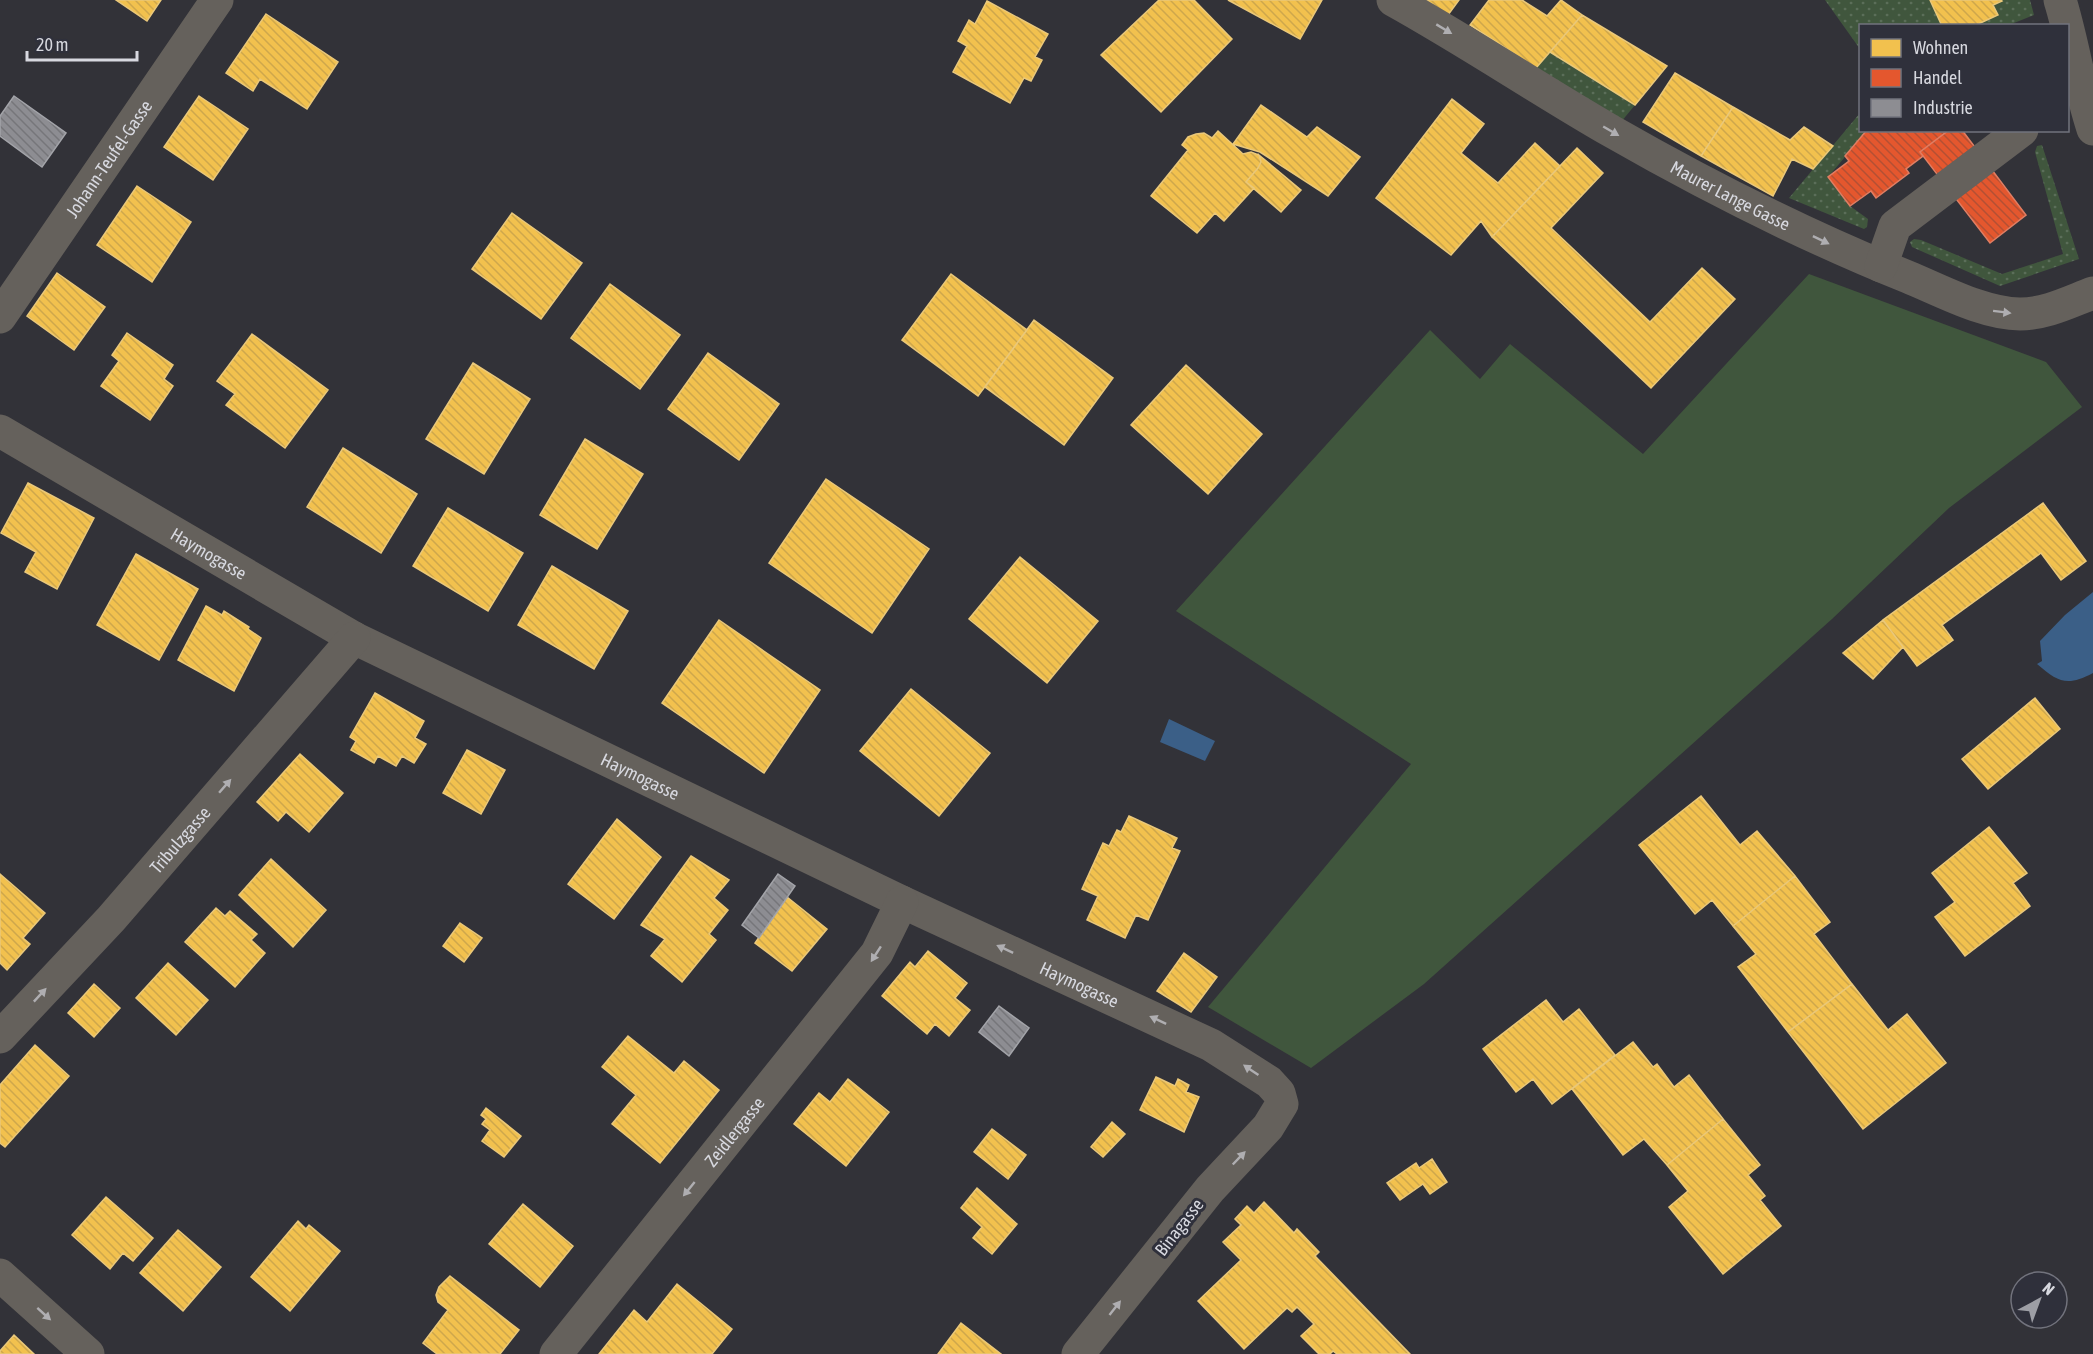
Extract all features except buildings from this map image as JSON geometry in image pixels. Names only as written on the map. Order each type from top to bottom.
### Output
[{"type":"street","name":"Johann-Teufel-Gasse","points":[[0,317],[217,0]]},
{"type":"street","name":"Maurer Lange Gasse","points":[[1393,0],[1611,131],[1750,206],[1835,247],[1991,311],[2019,314],[2046,312],[2093,293]]},
{"type":"street","points":[[2060,0],[2067,24]]},
{"type":"street","points":[[2069,30],[2082,116]]},
{"type":"street","points":[[1881,266],[1895,226],[2019,132]]},
{"type":"street","name":"Haymogasse","points":[[0,431],[354,638],[902,902],[1211,1045],[1269,1082],[1279,1093],[1282,1104]]},
{"type":"street","name":"Tribulzgasse","points":[[0,1038],[111,919],[354,638]]},
{"type":"street","name":"Zeidlergasse","points":[[556,1354],[877,954],[902,902]]},
{"type":"street","name":"Binagasse","points":[[1078,1354],[1209,1189],[1268,1127],[1282,1104]]},
{"type":"street","points":[[0,1275],[88,1354]]},
{"type":"green space","points":[[1825,0],[2030,0],[2034,15],[2012,24],[1859,24],[1859,48]]},
{"type":"green space","points":[[1550,52],[1635,105],[1621,122],[1536,68]]},
{"type":"green space","points":[[1859,114],[1859,132],[1866,132],[1828,177],[1850,206],[1868,219],[1867,227],[1864,229],[1789,198]]},
{"type":"green space","points":[[2042,145],[2079,259],[2000,286],[1912,247],[1910,242],[1914,239],[1921,240],[2002,274],[2063,254],[2035,152],[2037,146]]},
{"type":"green space","points":[[1809,274],[2046,362],[2082,407],[1949,508],[1832,619],[1424,984],[1311,1068],[1208,1007],[1411,764],[1176,611],[1430,330],[1480,379],[1510,344],[1643,454]]},
{"type":"water","points":[[2093,592],[2093,673],[2069,681],[2057,678],[2037,664],[2042,661],[2040,641],[2065,615]]},
{"type":"water","points":[[1169,719],[1215,741],[1205,761],[1160,742]]}]
